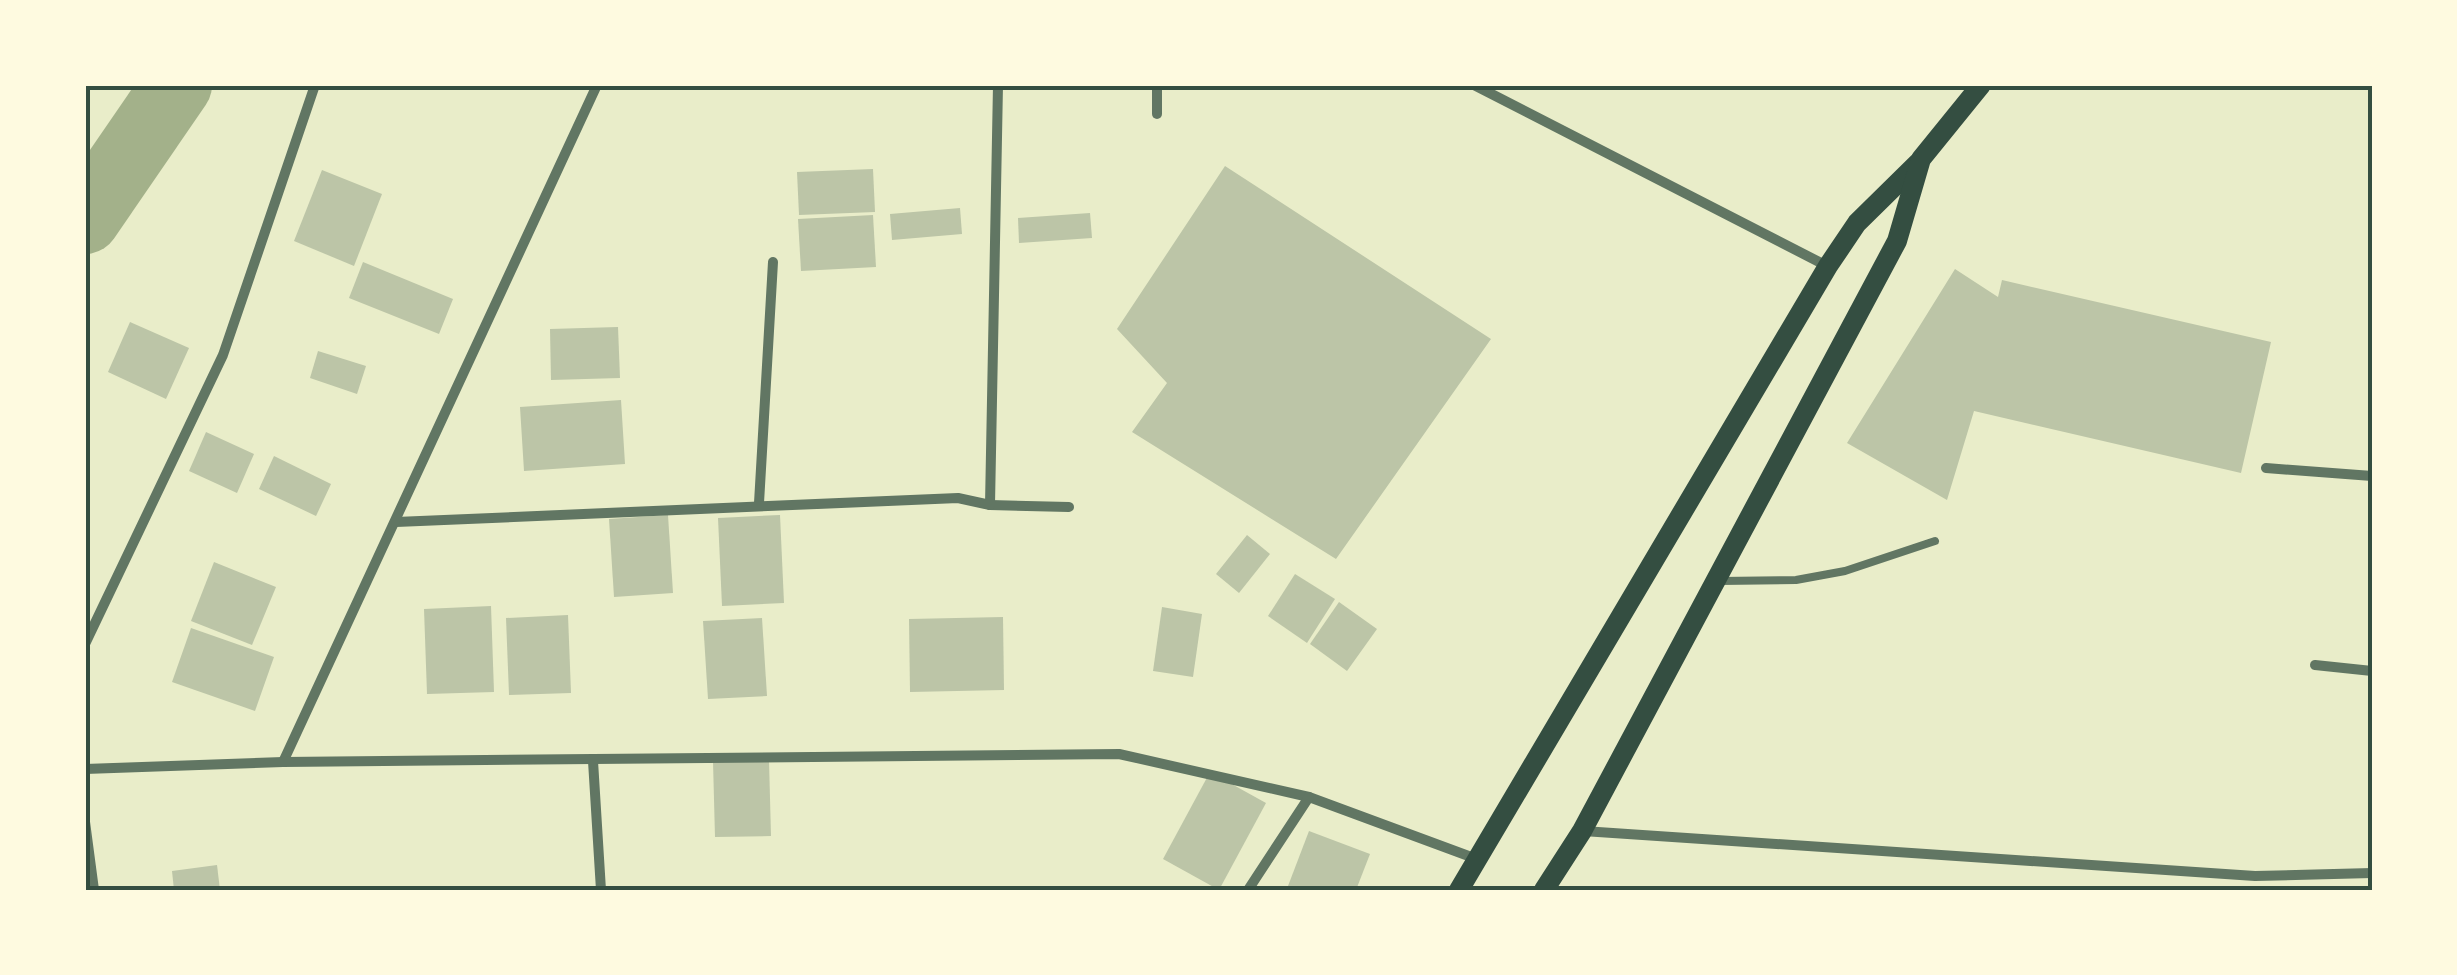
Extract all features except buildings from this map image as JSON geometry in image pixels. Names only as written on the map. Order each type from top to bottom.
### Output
[{"type":"main road","points":[[1459,890],[1474,858],[1828,266],[1857,223],[1921,159],[1980,85]]},
{"type":"main road","points":[[1544,890],[1582,831],[1898,241],[1921,159]]},
{"type":"street","points":[[85,644],[223,355],[316,85]]},
{"type":"street","points":[[283,762],[597,85]]},
{"type":"street","points":[[990,505],[998,85]]},
{"type":"street","points":[[1157,85],[1157,114]]},
{"type":"street","points":[[1474,85],[1828,266]]},
{"type":"street","points":[[759,504],[773,262]]},
{"type":"street","points":[[2266,468],[2372,476]]},
{"type":"street","points":[[396,522],[958,498],[990,505],[1068,506]]},
{"type":"street","points":[[2315,664],[2372,671]]},
{"type":"street","points":[[85,769],[283,762],[1119,754],[1208,770],[1309,797],[1474,858]]},
{"type":"street","points":[[592,761],[601,890]]},
{"type":"street","points":[[1248,890],[1309,797]]},
{"type":"street","points":[[85,822],[94,890]]},
{"type":"street","points":[[1582,831],[2255,876],[2372,873]]},
{"type":"lane","points":[[1715,581],[1812,577],[1935,541]]},
{"type":"waterway","points":[[85,219],[177,85]]}]
